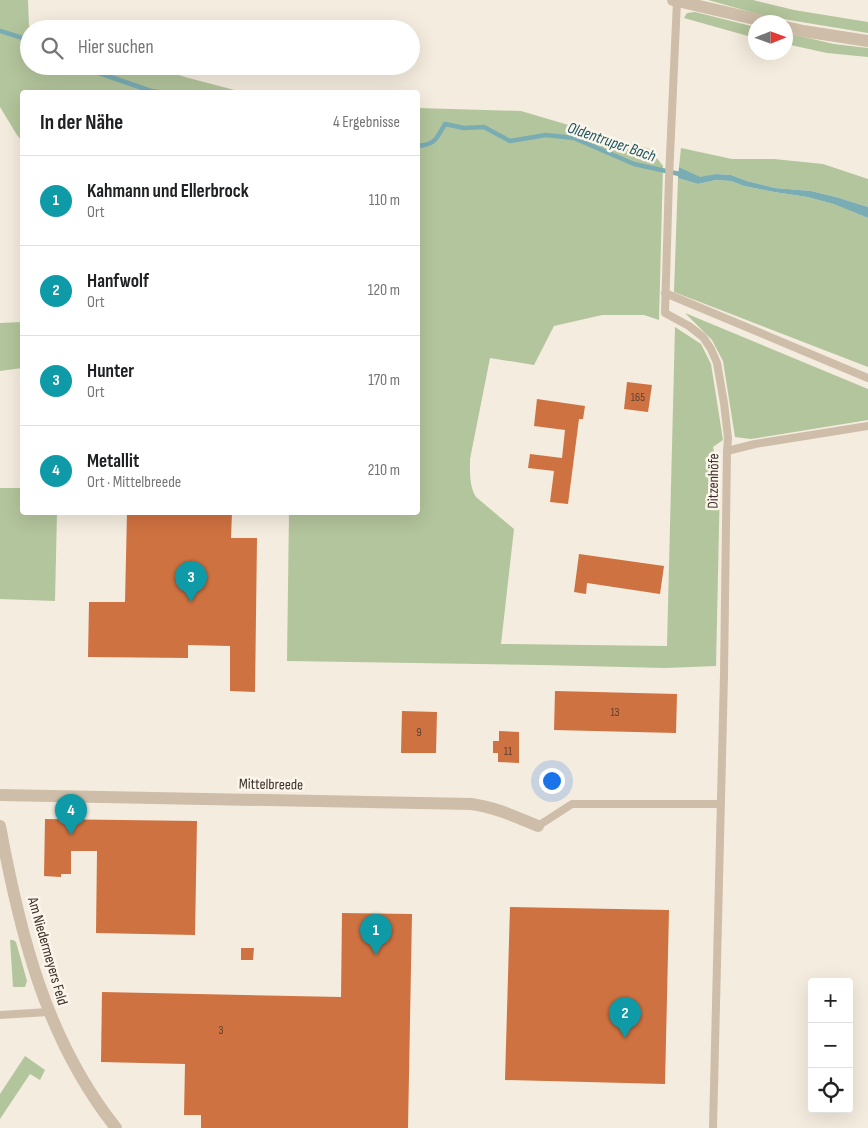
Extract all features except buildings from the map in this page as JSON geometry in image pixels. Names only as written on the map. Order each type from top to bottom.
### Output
[{"type":"street","points":[[675,0],[748,17]]},
{"type":"street","points":[[793,28],[868,41]]},
{"type":"street","name":"Mittelbreede","points":[[0,795],[471,804],[488,806],[538,826]]},
{"type":"street","name":"Am Niedermeyers Feld","points":[[0,826],[28,951],[48,1012],[81,1079],[116,1128]]},
{"type":"lane","points":[[675,0],[666,293],[868,378]]},
{"type":"lane","name":"Ditzenhöfe","points":[[666,293],[665,313],[689,326],[703,337],[712,349],[717,362],[728,438],[713,1128]]},
{"type":"lane","points":[[727,451],[755,444],[868,426]]},
{"type":"lane","points":[[538,826],[572,804],[720,804]]},
{"type":"lane","points":[[0,1015],[48,1012]]},
{"type":"green space","points":[[0,0],[28,0],[29,20],[20,20],[20,75],[179,75],[234,90],[20,90],[20,139],[0,107]]},
{"type":"green space","points":[[708,0],[753,0],[794,10],[868,22],[868,33],[793,21],[793,15],[761,15]]},
{"type":"green space","points":[[695,12],[748,25],[748,36],[684,18],[687,13]]},
{"type":"green space","points":[[793,35],[834,44],[868,48],[868,57],[827,53],[793,46]]},
{"type":"green space","points":[[420,108],[521,111],[650,149],[663,166],[659,320],[644,315],[602,315],[554,326],[534,365],[490,358],[470,459],[470,479],[476,497],[514,529],[501,644],[667,646],[675,327],[701,344],[711,364],[723,440],[713,447],[720,482],[716,666],[665,668],[287,661],[289,515],[420,515]]},
{"type":"green space","points":[[681,148],[732,159],[774,159],[823,164],[868,179],[868,207],[811,191],[775,188],[731,175],[716,174],[700,178],[679,167]]},
{"type":"green space","points":[[678,178],[698,184],[716,180],[731,181],[744,186],[807,197],[835,204],[868,218],[868,367],[674,292]]},
{"type":"green space","points":[[685,313],[868,389],[868,420],[751,439],[735,437],[723,361],[712,340]]},
{"type":"green space","points":[[20,322],[20,368],[0,371],[0,323]]},
{"type":"green space","points":[[0,488],[20,488],[20,515],[57,515],[55,601],[0,599]]},
{"type":"green space","points":[[10,940],[16,942],[27,981],[25,987],[13,987]]},
{"type":"green space","points":[[25,1056],[45,1070],[40,1080],[30,1074],[0,1119],[0,1094]]},
{"type":"water","points":[[679,167],[700,177],[716,174],[731,175],[775,188],[811,191],[836,197],[868,207],[868,218],[834,204],[807,197],[744,186],[731,181],[716,180],[698,184],[678,178]]},
{"type":"waterway","name":"Oldentruper Bach","points":[[0,31],[20,37]]},
{"type":"waterway","name":"Oldentruper Bach","points":[[105,75],[148,90]]},
{"type":"waterway","name":"Oldentruper Bach","points":[[420,146],[429,144],[435,140],[445,124],[464,128],[484,127],[510,141],[546,135],[574,138],[634,164],[684,175]]},
{"type":"place","name":"Hunter","points":[[191,602]]},
{"type":"place","name":"Metallit","points":[[71,835]]},
{"type":"place","name":"Kahmann und Ellerbrock","points":[[376,955]]},
{"type":"place","name":"Hanfwolf","points":[[625,1038]]}]
